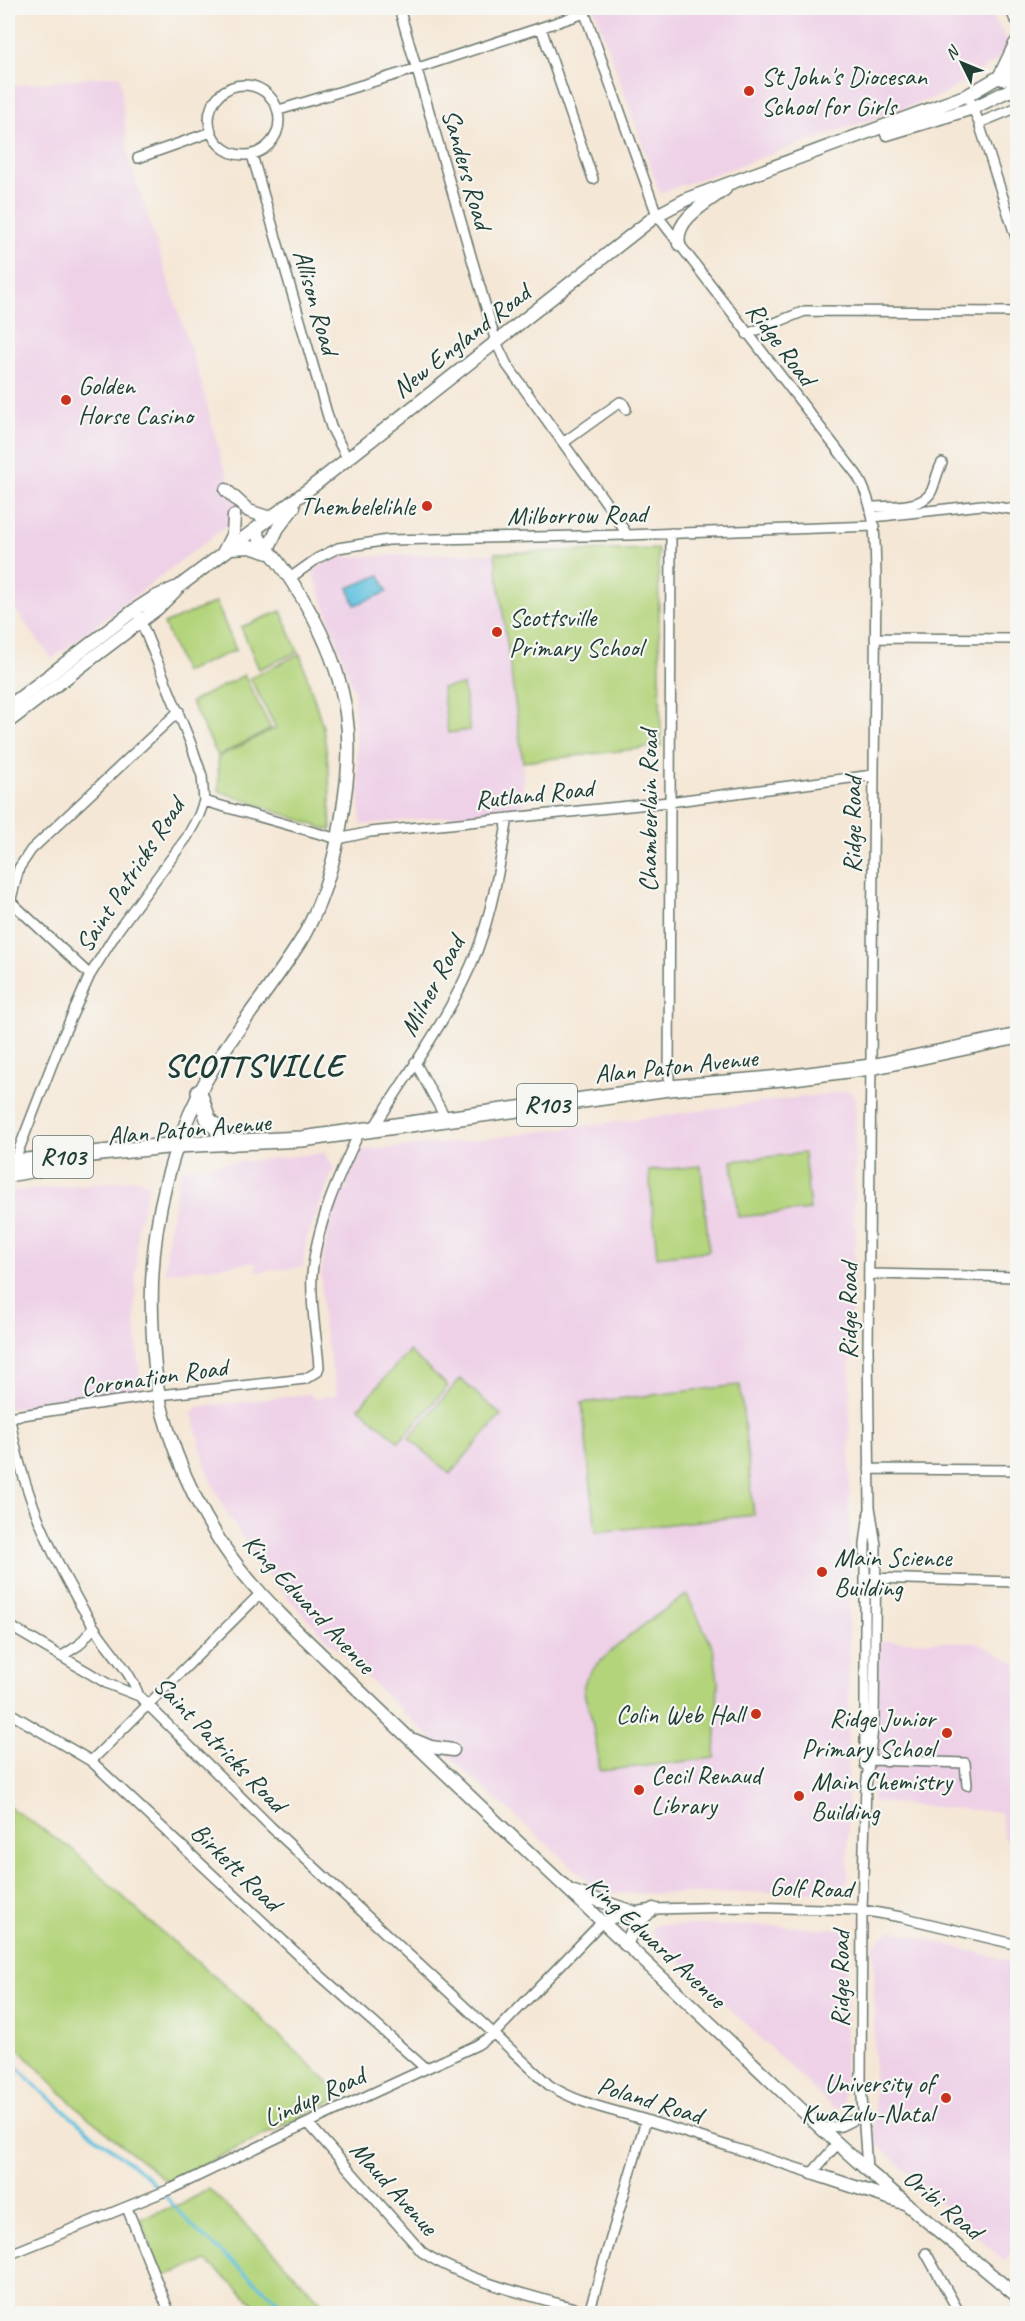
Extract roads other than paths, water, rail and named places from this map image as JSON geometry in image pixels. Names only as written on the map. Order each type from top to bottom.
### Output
[{"type":"highway","points":[[1016,8],[1017,16]]},
{"type":"highway","points":[[1014,80],[1017,45]]},
{"type":"main road","name":"Alan Paton Avenue","points":[[10,1166],[231,1143],[302,1139],[669,1088],[793,1077],[871,1067],[1017,1035]]},
{"type":"main road","points":[[199,1092],[208,1119],[231,1143]]},
{"type":"main road","name":"Alan Paton Avenue","points":[[175,1150],[263,1149],[282,1146],[302,1139]]},
{"type":"street","name":"Sanders Road","points":[[399,8],[496,342],[507,365],[615,515],[627,536]]},
{"type":"street","points":[[279,110],[416,69],[584,10]]},
{"type":"street","name":"Ridge Road","points":[[584,10],[657,215],[857,475],[867,492],[873,517],[875,638],[869,1468],[870,1507],[876,1545],[873,1720],[871,1760],[866,1788]]},
{"type":"street","points":[[541,27],[593,179]]},
{"type":"street","name":"New England Road","points":[[8,707],[138,615],[158,608],[182,585],[231,548],[255,534],[270,518],[657,215],[687,199],[1014,80]]},
{"type":"street","name":"New England Road","points":[[785,164],[973,108],[1014,80]]},
{"type":"street","points":[[245,84],[266,91],[274,99],[279,110],[280,124],[275,138],[265,149],[252,155],[235,154],[220,146],[211,132],[208,121],[215,99],[223,91],[233,86],[245,84]]},
{"type":"street","points":[[968,95],[1017,244]]},
{"type":"street","points":[[979,123],[1017,107]]},
{"type":"street","points":[[887,126],[891,131],[902,130]]},
{"type":"street","points":[[138,158],[211,132]]},
{"type":"street","name":"Allison Road","points":[[252,155],[331,427],[347,458]]},
{"type":"street","points":[[679,244],[681,225],[735,181]]},
{"type":"street","points":[[747,334],[805,311],[1017,312]]},
{"type":"street","points":[[563,443],[620,402],[627,409]]},
{"type":"street","points":[[873,517],[920,502],[932,491],[936,474],[942,463]]},
{"type":"street","points":[[231,548],[250,547],[271,551],[282,520],[313,486]]},
{"type":"street","points":[[226,490],[249,511],[270,518]]},
{"type":"street","points":[[873,517],[982,505],[1010,509]]},
{"type":"street","points":[[220,556],[233,532],[234,516]]},
{"type":"street","name":"Milborrow Road","points":[[290,578],[318,558],[338,548],[388,540],[627,536],[873,517]]},
{"type":"street","name":"Chamberlain Road","points":[[669,1088],[671,533]]},
{"type":"street","name":"King Edward Avenue","points":[[255,534],[271,551],[290,578],[310,613],[330,656],[346,711],[348,768],[338,838],[327,878],[310,924],[283,967],[234,1033],[199,1092],[175,1150],[158,1215],[153,1247],[151,1313],[159,1395],[171,1437],[207,1517],[227,1551],[261,1593],[405,1735],[567,1889],[867,2169]]},
{"type":"street","name":"New England Road","points":[[8,722],[138,615]]},
{"type":"street","name":"Saint Patricks Road","points":[[10,1166],[90,975],[118,930],[187,837],[204,801],[202,777],[179,711],[138,615]]},
{"type":"street","points":[[875,638],[1017,639]]},
{"type":"street","points":[[90,975],[8,903],[21,863],[31,850],[179,711]]},
{"type":"street","name":"Rutland Road","points":[[204,801],[338,838],[370,832],[669,802],[873,775]]},
{"type":"street","name":"Milner Road","points":[[306,1379],[319,1368],[312,1308],[314,1253],[340,1173],[366,1130],[415,1062],[463,983],[477,950],[498,878],[508,818]]},
{"type":"street","points":[[415,1062],[446,1119]]},
{"type":"street","points":[[869,1274],[1017,1277]]},
{"type":"street","name":"Coronation Road","points":[[9,1418],[159,1395],[306,1379]]},
{"type":"street","name":"Saint Patricks Road","points":[[9,1418],[21,1472],[57,1558],[94,1627],[129,1674],[139,1696],[271,1827],[494,2034]]},
{"type":"street","points":[[869,1468],[1017,1470]]},
{"type":"street","name":"Ridge Road","points":[[867,2169],[862,2115],[862,1910],[866,1788],[865,1544],[870,1507]]},
{"type":"street","points":[[865,1579],[1017,1582]]},
{"type":"street","points":[[91,1761],[261,1593]]},
{"type":"street","points":[[8,1625],[108,1684],[139,1696]]},
{"type":"street","points":[[62,1656],[79,1645],[94,1627]]},
{"type":"street","name":"Birkett Road","points":[[8,1712],[91,1761],[155,1818],[289,1947],[425,2068]]},
{"type":"street","points":[[405,1735],[425,1745],[453,1750]]},
{"type":"street","points":[[871,1760],[965,1763],[967,1785]]},
{"type":"street","points":[[567,1889],[633,1912]]},
{"type":"street","name":"Golf Road","points":[[602,1922],[633,1912],[653,1909],[740,1907],[862,1910],[1017,1945]]},
{"type":"street","points":[[627,1945],[634,1925],[653,1909]]},
{"type":"street","name":"Lindup Road","points":[[8,2255],[152,2197],[308,2122],[477,2045],[494,2034],[602,1922]]},
{"type":"street","name":"Poland Road","points":[[494,2034],[549,2085],[568,2097],[812,2173]]},
{"type":"street","points":[[822,2128],[835,2128],[862,2115]]},
{"type":"street","points":[[592,2313],[646,2120]]},
{"type":"street","name":"Maud Avenue","points":[[308,2122],[422,2252],[463,2274],[592,2313]]},
{"type":"street","points":[[838,2143],[812,2173],[908,2204]]},
{"type":"street","name":"Oribi Road","points":[[867,2169],[1017,2297]]},
{"type":"street","points":[[127,2208],[170,2313]]},
{"type":"street","points":[[926,2253],[960,2313]]},
{"type":"street","points":[[1012,2313],[1017,2307]]},
{"type":"water","points":[[380,575],[387,592],[355,605],[348,588]]},
{"type":"waterway","points":[[8,2058],[42,2092],[146,2175],[195,2229],[292,2314]]},
{"type":"place","name":"St John's Diocesan School for Girls","points":[[749,91]]},
{"type":"place","name":"Golden Horse Casino","points":[[66,400]]},
{"type":"place","name":"Thembelelihle","points":[[427,506]]},
{"type":"place","name":"Scottsville Primary School","points":[[497,632]]},
{"type":"place","name":"Main Science Building","points":[[822,1572]]},
{"type":"place","name":"Colin Web Hall","points":[[756,1714]]},
{"type":"place","name":"Ridge Junior Primary School","points":[[947,1733]]},
{"type":"place","name":"Cecil Renaud Library","points":[[639,1790]]},
{"type":"place","name":"Main Chemistry Building","points":[[799,1796]]},
{"type":"place","name":"University of KwaZulu-Natal","points":[[946,2098]]},
{"type":"district","name":"SCOTTSVILLE","points":[[254,1065]]}]
